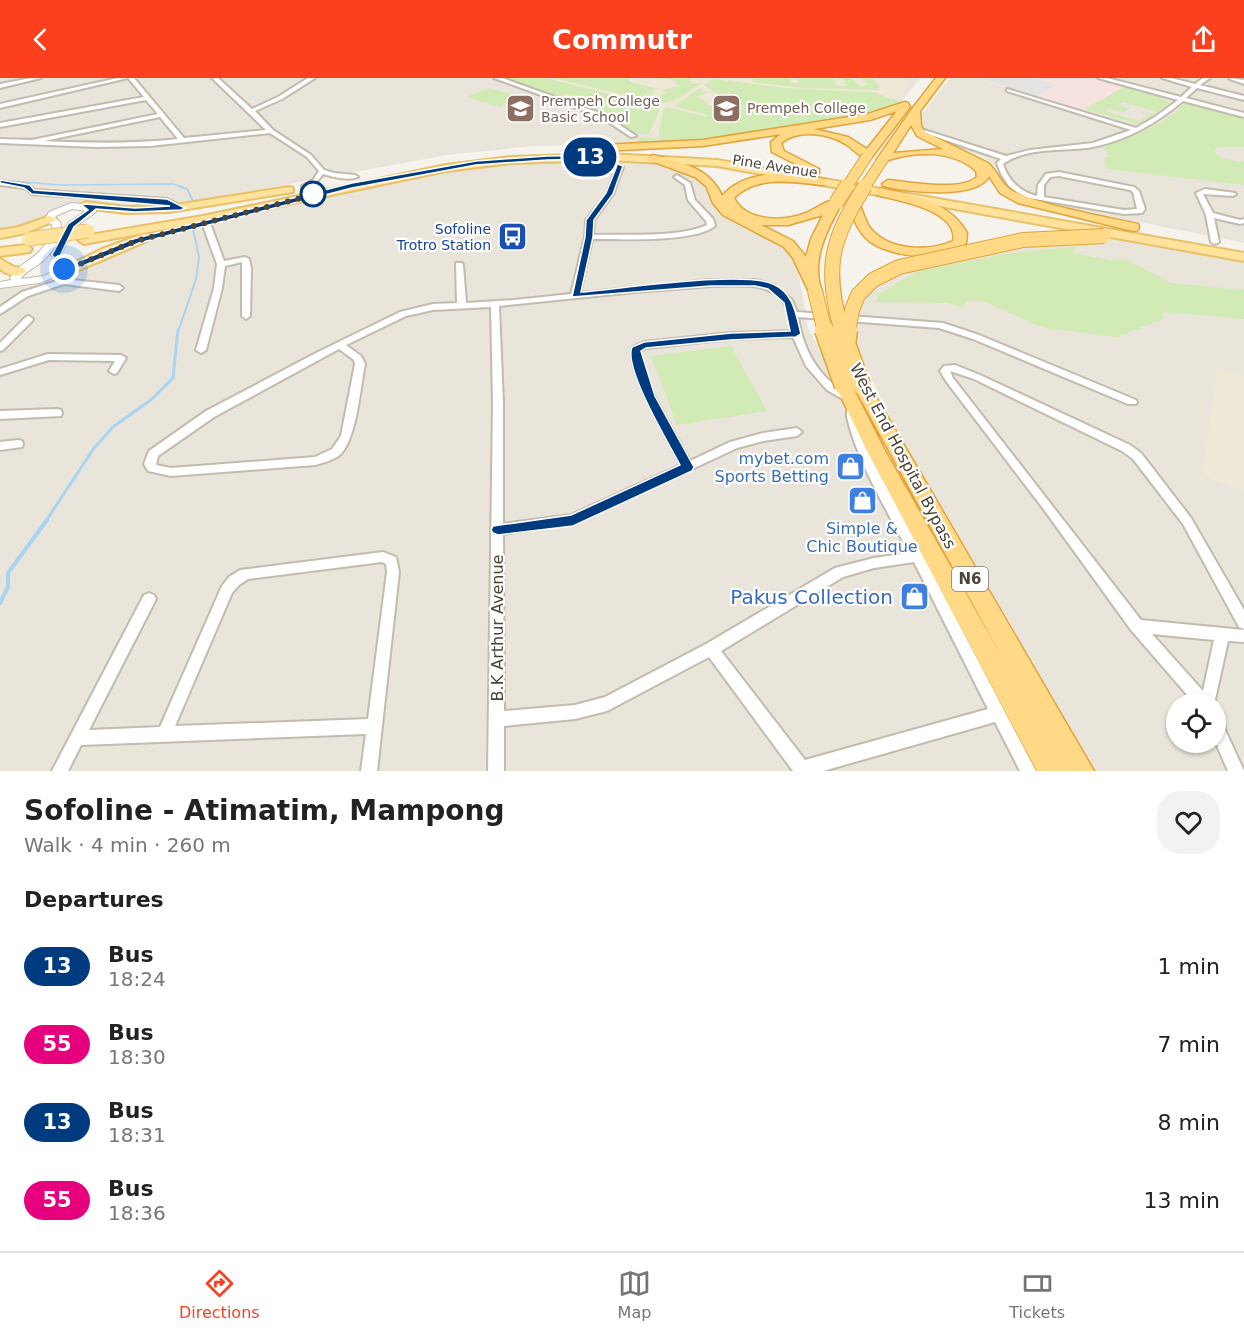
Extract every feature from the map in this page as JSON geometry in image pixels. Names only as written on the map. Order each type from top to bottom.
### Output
[{"type":"highway","points":[[910,108],[929,78]]},
{"type":"highway","points":[[580,149],[703,143],[870,117],[910,108],[941,78]]},
{"type":"highway","points":[[910,108],[919,130],[934,142],[972,157],[984,165],[992,172],[1004,190],[1018,198],[1134,231]]},
{"type":"highway","name":"West End Hospital Bypass","points":[[910,108],[868,156],[818,232],[812,261],[814,291],[822,322],[852,394],[1052,771]]},
{"type":"highway","name":"West End Hospital Bypass","points":[[910,108],[884,158],[854,205],[835,243],[832,271],[834,299],[846,344],[852,394],[1080,771]]},
{"type":"highway","points":[[819,177],[780,153],[775,146],[776,142],[781,137],[797,133],[823,133],[847,140],[868,156]]},
{"type":"highway","points":[[884,158],[923,151],[953,154],[976,164],[984,176],[973,186],[960,188],[885,188]]},
{"type":"highway","name":"N6","points":[[653,158],[702,177],[711,186],[718,204],[728,213],[791,245],[803,260],[814,291]]},
{"type":"highway","points":[[819,177],[754,181],[738,186],[728,197],[730,203],[744,216],[776,222],[805,218],[836,203]]},
{"type":"highway","points":[[854,205],[864,230],[889,245],[918,251],[937,251],[959,243],[961,233],[954,220],[885,188]]},
{"type":"highway","points":[[846,344],[852,310],[858,295],[873,280],[899,267],[1023,240],[1104,236],[1134,231]]},
{"type":"main road","name":"Pine Avenue","points":[[297,192],[355,177],[481,156],[580,149],[683,153],[819,177]]},
{"type":"main road","name":"N6","points":[[0,252],[27,244],[86,236],[297,192],[476,163],[556,157],[653,158]]},
{"type":"main road","points":[[653,158],[819,177],[1134,231],[1244,247]]},
{"type":"main road","points":[[86,205],[135,210],[181,208],[297,192]]},
{"type":"main road","points":[[58,273],[136,241],[206,223],[297,192]]},
{"type":"main road","points":[[0,234],[22,230],[50,219]]},
{"type":"main road","points":[[1134,231],[1244,257]]},
{"type":"main road","name":"N6","points":[[0,242],[27,244]]},
{"type":"main road","points":[[0,263],[18,275]]},
{"type":"street","points":[[0,86],[38,78]]},
{"type":"street","points":[[0,106],[124,78]]},
{"type":"street","points":[[132,78],[183,141]]},
{"type":"street","points":[[215,78],[271,131],[309,156],[322,171],[333,175],[355,177]]},
{"type":"street","points":[[251,111],[280,98],[312,78]]},
{"type":"street","points":[[496,78],[603,116],[633,136]]},
{"type":"street","points":[[1101,78],[1244,115]]},
{"type":"street","points":[[1165,78],[1244,98]]},
{"type":"street","points":[[919,130],[1004,158],[1103,143],[1136,130],[1163,115],[1194,85],[1207,78]]},
{"type":"street","points":[[1232,78],[1244,82]]},
{"type":"street","points":[[1009,90],[1136,130]]},
{"type":"street","points":[[0,125],[149,98]]},
{"type":"street","points":[[29,143],[46,137],[162,115]]},
{"type":"street","points":[[0,141],[97,145],[183,141],[271,131]]},
{"type":"street","points":[[575,295],[589,237],[590,220],[610,194],[620,166],[609,163],[609,157]]},
{"type":"street","points":[[1004,158],[1000,163],[1001,168],[1016,190],[1031,197],[1124,212],[1141,210],[1136,191],[1132,188],[1059,174],[1048,175],[1041,185],[1040,198]]},
{"type":"street","points":[[297,192],[315,182],[322,171]]},
{"type":"street","points":[[589,237],[706,231],[711,226],[710,221],[692,200],[688,184],[676,177]]},
{"type":"street","points":[[0,183],[27,186],[32,192],[167,201],[181,208]]},
{"type":"street","points":[[1215,242],[1210,215],[1199,193],[1205,191],[1233,194]]},
{"type":"street","points":[[0,284],[18,275],[42,256],[58,230],[57,224],[50,219],[55,212],[65,207],[86,205],[93,210],[71,225],[56,255],[66,265],[58,273],[36,282],[18,275]]},
{"type":"street","points":[[1210,215],[1244,221]]},
{"type":"street","points":[[201,350],[218,288],[221,264],[206,223]]},
{"type":"street","points":[[221,264],[245,259],[247,268],[246,316]]},
{"type":"street","points":[[459,265],[462,306]]},
{"type":"street","points":[[0,311],[25,294],[63,281],[119,288]]},
{"type":"street","points":[[339,345],[358,358],[360,364],[346,437],[336,452],[315,460],[171,472],[152,468],[150,465],[153,454],[198,421],[339,345],[403,314],[433,307],[495,304],[711,283],[755,283],[771,286],[789,302],[796,334],[809,364],[831,388],[852,394],[852,419],[870,466],[915,557],[1028,771]]},
{"type":"street","name":"B.K Arthur Avenue","points":[[495,304],[498,530],[496,771]]},
{"type":"street","points":[[793,314],[940,325],[976,337],[1132,402]]},
{"type":"street","points":[[0,348],[29,319]]},
{"type":"street","points":[[688,467],[649,396],[635,354],[636,349],[644,345],[731,336],[796,334]]},
{"type":"street","points":[[0,372],[54,356],[81,359],[122,359],[114,371]]},
{"type":"street","points":[[1195,693],[1166,663],[1136,626],[1028,480],[949,379],[945,371],[947,368],[955,368],[977,377],[1126,448],[1137,456],[1187,521],[1244,623]]},
{"type":"street","points":[[0,415],[57,413]]},
{"type":"street","points":[[498,530],[573,520],[748,441],[797,432]]},
{"type":"street","points":[[0,446],[18,444]]},
{"type":"street","points":[[164,735],[226,590],[234,580],[246,574],[383,557],[392,561],[393,572],[369,771]]},
{"type":"street","points":[[496,718],[590,709],[631,692],[711,649],[840,572],[915,557]]},
{"type":"street","points":[[60,771],[149,599]]},
{"type":"street","points":[[1136,626],[1244,636]]},
{"type":"street","points":[[1209,693],[1222,635]]},
{"type":"street","points":[[711,649],[803,770],[997,714]]},
{"type":"street","points":[[77,738],[374,726]]},
{"type":"street","points":[[1226,749],[1236,771]]},
{"type":"shaded area","points":[[0,78],[920,78],[902,101],[882,112],[799,127],[630,145],[533,146],[447,155],[172,206],[75,203],[57,208],[39,220],[14,230],[0,233]]},
{"type":"shaded area","name":"Prempeh College","points":[[501,78],[912,78],[901,95],[892,98],[893,100],[690,136],[633,133],[598,111]]},
{"type":"shaded area","points":[[950,78],[1244,78],[1244,243],[1034,201],[1010,190],[999,170],[984,157],[946,144],[920,129],[919,118]]},
{"type":"shaded area","points":[[985,78],[1096,78],[1126,86],[1086,109],[1105,116],[1102,117],[984,81]]},
{"type":"shaded area","points":[[986,78],[1033,78],[1058,85],[1035,96],[985,80]]},
{"type":"shaded area","points":[[560,159],[653,161],[681,170],[701,181],[708,189],[716,210],[731,221],[769,236],[789,248],[797,265],[808,328],[1040,771],[0,771],[0,288],[49,283],[97,260],[155,237],[281,206],[421,174],[510,162]]},
{"type":"shaded area","points":[[1088,237],[1119,239],[1244,261],[1244,771],[1094,771],[913,466],[856,345],[851,326],[852,318],[875,280],[969,253]]},
{"type":"shaded area","points":[[1217,368],[1244,376],[1244,491],[1202,475]]},
{"type":"green space","points":[[502,78],[547,78],[657,106],[660,109],[649,134],[632,134],[604,114]]},
{"type":"green space","points":[[554,78],[630,78],[628,80],[633,83],[660,89],[650,90],[641,99]]},
{"type":"green space","points":[[655,78],[691,78],[690,81],[695,82],[684,85],[704,82],[670,102],[645,100],[646,95],[651,91],[655,92],[648,97],[655,99],[666,92],[660,90],[679,86],[673,80]]},
{"type":"green space","points":[[754,78],[790,78],[790,82],[798,83],[799,78],[833,78],[838,86],[847,86],[842,78],[851,78],[860,86],[869,85],[861,78],[873,78],[880,90],[802,88],[752,82]]},
{"type":"green space","points":[[713,79],[796,89],[872,92],[901,102],[881,113],[819,124],[811,123],[693,143],[635,145],[641,137],[660,139],[658,135],[664,109],[668,107],[706,117],[707,115],[674,106],[700,88],[708,93],[696,97],[709,105],[718,106],[716,108],[722,109],[727,105],[723,103],[725,99],[704,85]]},
{"type":"green space","points":[[1126,86],[1166,97],[1159,98],[1171,103],[1157,112],[1123,102],[1118,105],[1130,108],[1123,112],[1110,109],[1105,111],[1139,121],[1149,115],[1143,112],[1156,114],[1137,124],[1085,109]]},
{"type":"green space","points":[[488,88],[521,97],[500,107],[466,97]]},
{"type":"green space","points":[[1186,102],[1244,117],[1244,147],[1217,147],[1214,152],[1223,159],[1244,162],[1244,185],[1106,169],[1104,157],[1109,157],[1104,147],[1159,123]]},
{"type":"green space","points":[[1077,246],[1073,253],[1110,260],[1125,259],[1171,283],[1244,290],[1244,319],[1162,312],[1163,319],[1117,337],[1044,328],[985,302],[968,301],[962,307],[946,303],[876,302],[878,294],[920,270],[1012,253]]},
{"type":"green space","points":[[731,346],[767,411],[677,425],[651,356]]},
{"type":"waterway","points":[[0,180],[60,185],[173,184],[184,188]]},
{"type":"waterway","points":[[179,186],[187,189],[193,201]]},
{"type":"waterway","points":[[178,332],[196,279],[199,257],[193,229]]},
{"type":"waterway","points":[[46,521],[94,448],[113,427],[152,399],[173,378],[178,330]]},
{"type":"waterway","points":[[0,603],[8,587],[8,573],[47,520]]},
{"type":"bus line","name":"13","points":[[0,183],[27,186],[32,192],[167,201],[181,208],[135,210],[86,205],[93,210],[71,225],[56,255],[66,265],[58,273],[106,252],[149,237],[352,186],[476,163],[573,156],[609,157],[608,163],[620,166],[610,194],[590,220],[589,237],[575,295],[711,283],[755,283],[771,286],[789,302],[796,334],[731,336],[644,345],[636,349],[635,354],[649,396],[688,467],[573,520],[498,530]]},
{"type":"place","name":"Prempeh College","points":[[726,108]]},
{"type":"place","name":"Prempeh College Basic School","points":[[520,109]]},
{"type":"place","name":"Sofoline Trotro Station","points":[[512,237]]},
{"type":"place","name":"mybet.com Sports Betting","points":[[850,467]]},
{"type":"place","name":"Simple & Chic Boutique","points":[[862,500]]},
{"type":"place","name":"Pakus Collection","points":[[914,597]]},
{"type":"route","points":[[64,269],[58,273],[136,241],[317,194],[313,194]]}]
